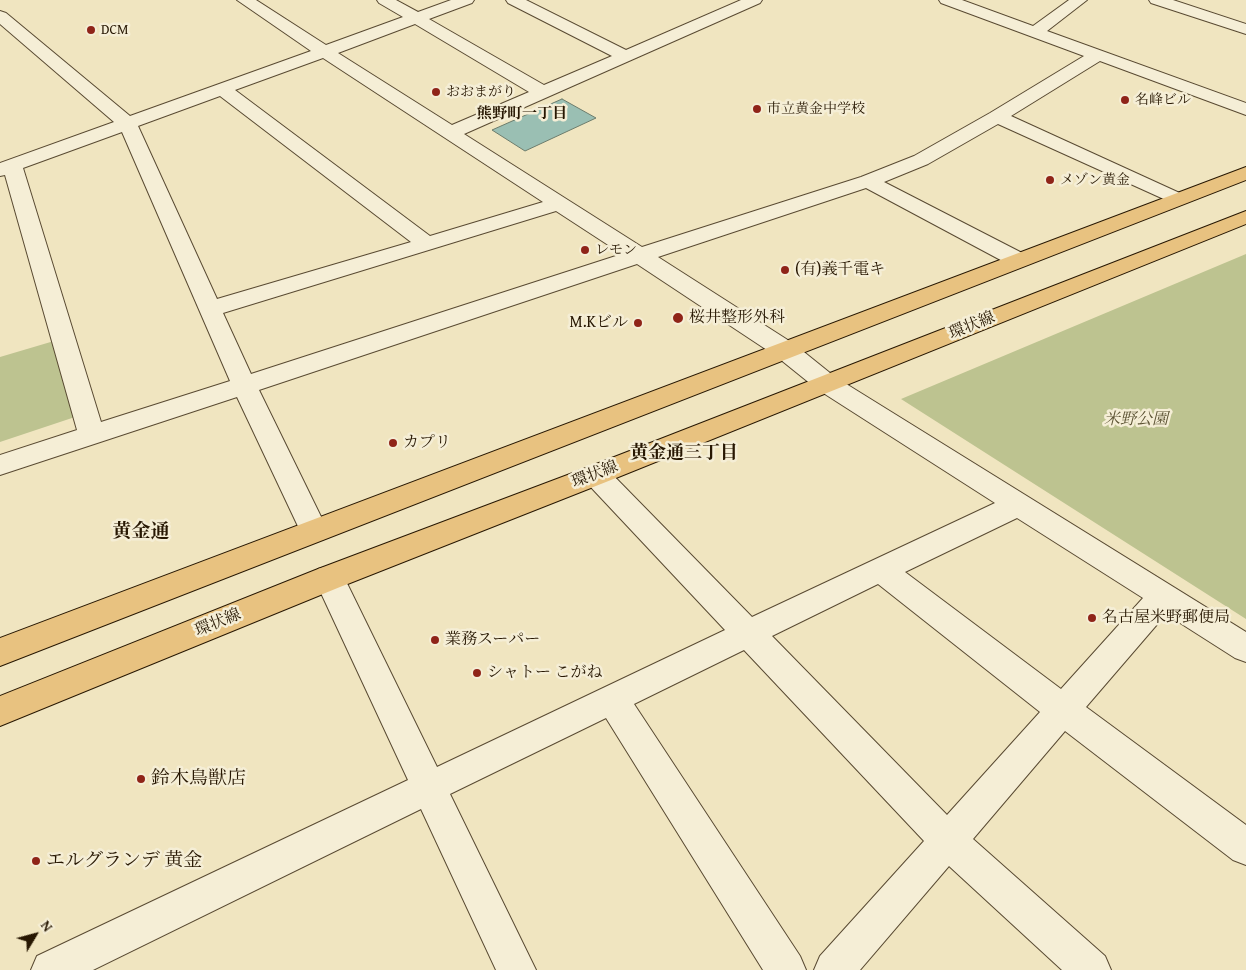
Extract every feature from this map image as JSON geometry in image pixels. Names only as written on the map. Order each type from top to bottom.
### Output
[{"type":"main road","points":[[0,652],[1246,173]]},
{"type":"main road","name":"環状線","points":[[0,711],[329,578],[596,475],[1246,216]]},
{"type":"street","points":[[245,0],[785,350],[826,383],[1246,648]]},
{"type":"street","points":[[385,0],[543,92]]},
{"type":"street","points":[[92,436],[6,167],[466,0]]},
{"type":"street","points":[[514,0],[625,56]]},
{"type":"street","points":[[947,0],[1246,109]]},
{"type":"street","points":[[1035,32],[1079,0]]},
{"type":"street","points":[[1157,0],[1246,30]]},
{"type":"street","points":[[450,133],[744,1]]},
{"type":"street","points":[[0,16],[127,123],[244,385],[314,531]]},
{"type":"street","points":[[368,18],[386,29]]},
{"type":"street","points":[[0,465],[868,181],[921,160],[1098,56]]},
{"type":"street","points":[[222,89],[426,243]]},
{"type":"street","points":[[997,117],[1177,199]]},
{"type":"street","points":[[868,181],[1018,260]]},
{"type":"street","points":[[210,309],[559,204]]},
{"type":"street","points":[[596,475],[948,841],[1091,970]]},
{"type":"street","points":[[51,970],[428,786],[1020,504]]},
{"type":"street","points":[[881,570],[1246,847]]},
{"type":"street","points":[[329,578],[516,970]]},
{"type":"street","points":[[834,970],[1164,595]]},
{"type":"street","points":[[612,699],[786,970]]},
{"type":"green space","name":"米野公園","points":[[1246,254],[1246,619],[901,399]]},
{"type":"green space","points":[[54,341],[75,417],[0,442],[0,357]]},
{"type":"water","points":[[562,99],[596,118],[525,151],[492,130]]},
{"type":"place","name":"DCM","points":[[91,30]]},
{"type":"place","name":"おおまがり","points":[[436,92]]},
{"type":"place","name":"名峰ビル","points":[[1125,100]]},
{"type":"place","name":"市立黄金中学校","points":[[757,109]]},
{"type":"place","name":"メゾン黄金","points":[[1050,180]]},
{"type":"place","name":"レモン","points":[[585,250]]},
{"type":"place","name":"(有)義千電キ","points":[[785,270]]},
{"type":"place","name":"桜井整形外科","points":[[678,318]]},
{"type":"place","name":"M.Kビル","points":[[638,323]]},
{"type":"place","name":"カプリ","points":[[393,443]]},
{"type":"place","name":"名古屋米野郵便局","points":[[1092,618]]},
{"type":"place","name":"業務スーパー","points":[[435,640]]},
{"type":"place","name":"シャトー こがね","points":[[477,673]]},
{"type":"place","name":"鈴木鳥獣店","points":[[141,779]]},
{"type":"place","name":"エルグランデ 黄金","points":[[36,861]]},
{"type":"district","name":"熊野町一丁目","points":[[522,114]]},
{"type":"district","name":"黄金通三丁目","points":[[684,453]]},
{"type":"district","name":"黄金通","points":[[141,532]]}]
